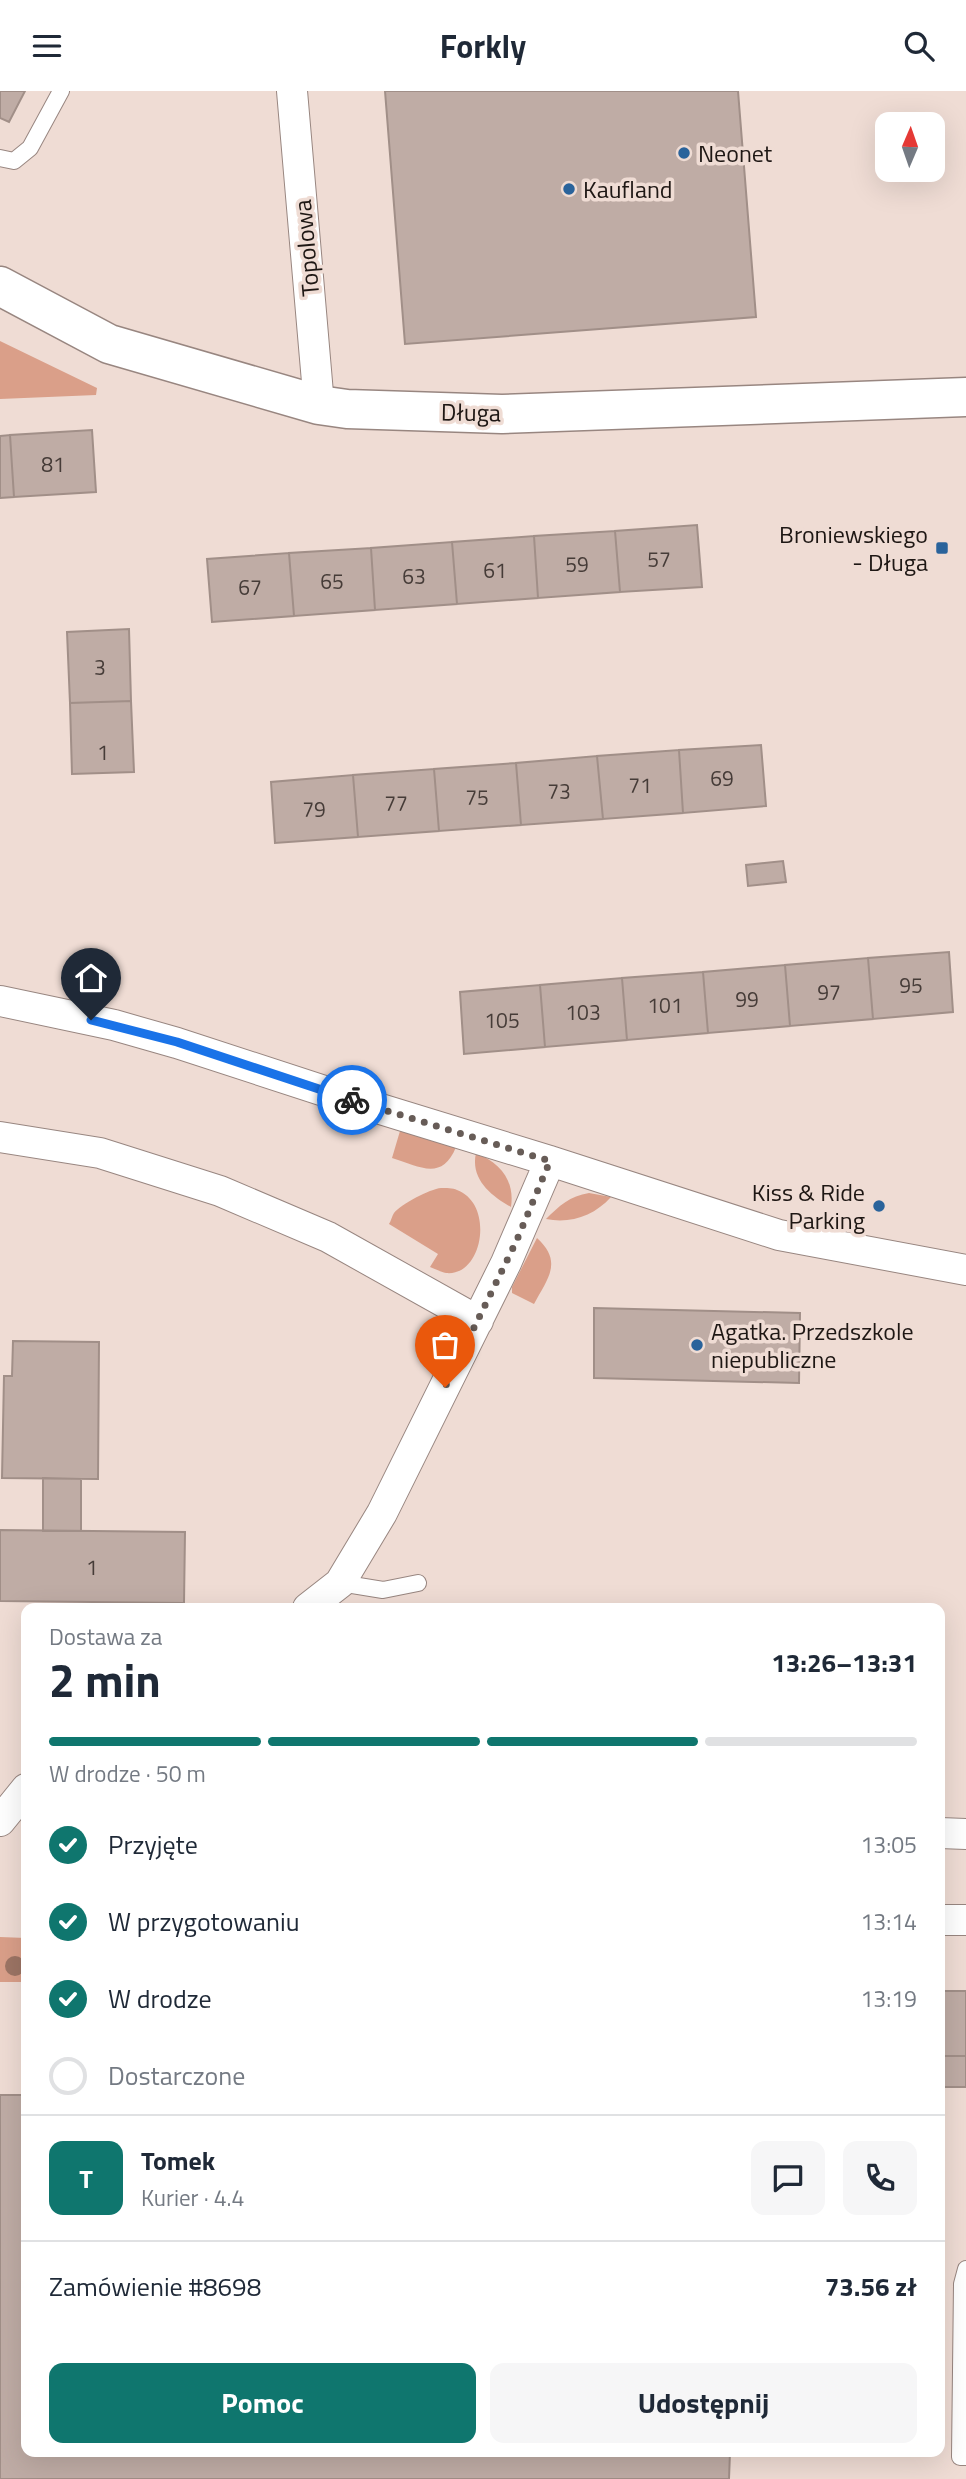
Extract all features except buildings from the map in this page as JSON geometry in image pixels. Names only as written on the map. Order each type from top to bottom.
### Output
[{"type":"street","name":"Topolowa","points":[[292,91],[319,405]]},
{"type":"street","name":"Długa","points":[[0,286],[109,344],[319,405],[502,414],[966,397]]},
{"type":"street","points":[[0,1001],[114,1025],[177,1042],[779,1235],[966,1270]]},
{"type":"street","points":[[0,1137],[100,1153],[220,1191],[328,1237],[478,1321]]},
{"type":"street","points":[[314,1603],[340,1583],[382,1513],[478,1321],[526,1220],[550,1161]]},
{"type":"street","points":[[0,1821],[21,1795]]},
{"type":"street","points":[[945,1833],[966,1834]]},
{"type":"street","points":[[945,1920],[966,1920]]},
{"type":"lane","points":[[0,157],[14,161],[30,148],[61,91]]},
{"type":"lane","points":[[340,1583],[383,1590],[418,1583]]},
{"type":"lane","points":[[966,2269],[962,2284],[960,2457],[966,2457]]},
{"type":"shaded area","points":[[0,341],[97,388],[96,395],[0,399]]},
{"type":"shaded area","points":[[400,1131],[456,1147],[444,1165],[429,1169],[420,1167],[392,1158]]},
{"type":"shaded area","points":[[476,1153],[499,1167],[504,1174],[511,1189],[511,1207],[496,1198],[479,1179]]},
{"type":"shaded area","points":[[441,1188],[455,1189],[469,1198],[477,1209],[480,1223],[480,1238],[469,1264],[459,1271],[446,1273],[430,1267],[438,1254],[389,1224],[394,1213],[403,1205]]},
{"type":"shaded area","points":[[589,1193],[611,1197],[597,1209],[581,1217],[546,1219],[565,1202]]},
{"type":"shaded area","points":[[537,1238],[549,1255],[551,1270],[534,1304],[512,1293],[512,1287]]},
{"type":"shaded area","points":[[0,1937],[21,1938],[21,1982],[0,1982]]},
{"type":"way so far","points":[[352,1100],[550,1161],[516,1242],[445,1387]]},
{"type":"place","name":"Neonet","points":[[684,153]]},
{"type":"place","name":"Kaufland","points":[[569,189]]},
{"type":"place","name":"Broniewskiego - Długa","points":[[942,548]]},
{"type":"place","name":"Kiss & Ride Parking","points":[[879,1206]]},
{"type":"place","name":"Agatka. Przedszkole niepubliczne","points":[[697,1345]]},
{"type":"route","points":[[91,1020],[177,1042],[352,1100]]}]
